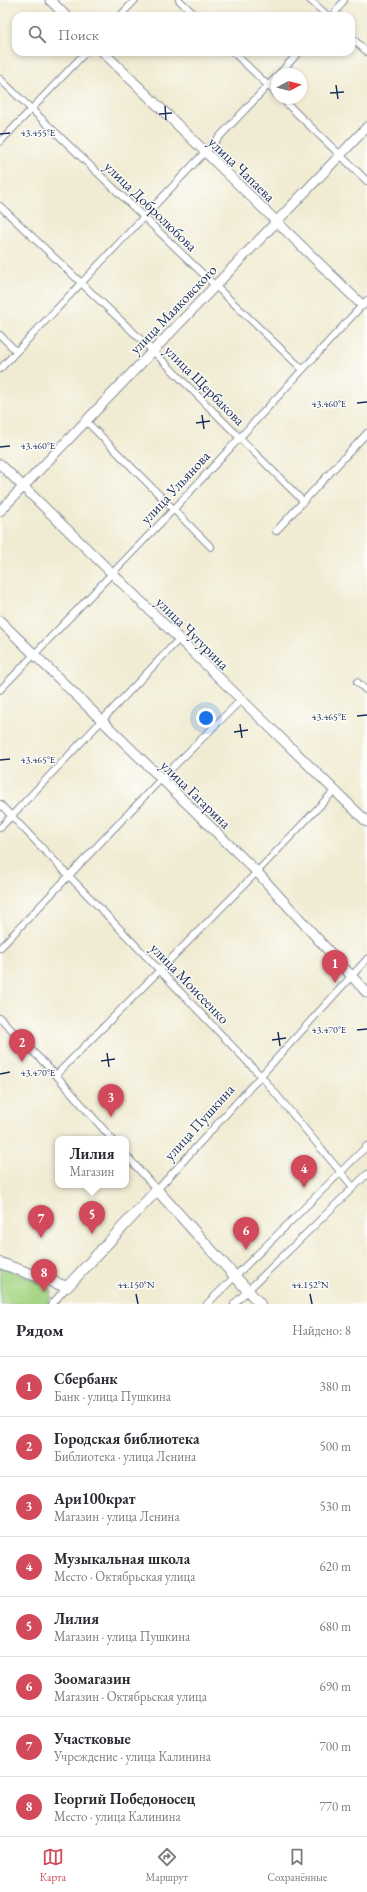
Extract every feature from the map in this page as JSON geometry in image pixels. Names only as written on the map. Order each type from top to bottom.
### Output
[{"type":"main road","points":[[157,1190],[260,1304]]},
{"type":"main road","name":"улица Пушкина","points":[[67,1287],[157,1190]]},
{"type":"main road","points":[[0,1263],[67,1287]]},
{"type":"street","points":[[50,0],[62,12]]},
{"type":"street","points":[[124,12],[135,0]]},
{"type":"street","points":[[180,0],[192,12]]},
{"type":"street","points":[[310,0],[324,12]]},
{"type":"street","points":[[336,12],[344,0]]},
{"type":"street","points":[[355,41],[367,52]]},
{"type":"street","points":[[0,142],[82,56]]},
{"type":"street","name":"улица Чапаева","points":[[107,56],[276,221],[364,302]]},
{"type":"street","points":[[237,56],[271,88]]},
{"type":"street","points":[[284,68],[295,56]]},
{"type":"street","name":"улица Добролюбова","points":[[0,79],[302,369]]},
{"type":"street","points":[[0,369],[82,284],[271,82]]},
{"type":"street","points":[[287,104],[367,181]]},
{"type":"street","name":"улица Маяковского","points":[[0,511],[87,422],[152,350],[367,127]]},
{"type":"street","name":"улица Щербакова","points":[[0,206],[152,350],[303,501]]},
{"type":"street","name":"улица Ульянова","points":[[0,690],[173,510],[364,302]]},
{"type":"street","points":[[0,335],[16,351]]},
{"type":"street","points":[[87,422],[211,547]]},
{"type":"street","points":[[276,531],[367,433]]},
{"type":"street","name":"улица Чугурина","points":[[0,464],[367,822]]},
{"type":"street","name":"улица Гагарина","points":[[0,621],[256,872],[367,993]]},
{"type":"street","points":[[0,828],[103,721],[179,639]]},
{"type":"street","points":[[357,682],[367,691]]},
{"type":"street","points":[[0,948],[161,779],[241,700]]},
{"type":"street","points":[[56,1075],[335,790]]},
{"type":"street","name":"улица Моисеенко","points":[[0,804],[261,1076],[353,1187]]},
{"type":"street","name":"улица Пушкина","points":[[157,1190],[367,959]]},
{"type":"street","points":[[0,1018],[56,1075],[109,1136]]},
{"type":"street","points":[[207,1304],[367,1146]]},
{"type":"street","points":[[129,1158],[157,1190]]},
{"type":"street","points":[[234,1304],[367,1174]]},
{"type":"street","name":"улица Пушкина","points":[[52,1304],[67,1287]]},
{"type":"green space","points":[[0,1266],[48,1286],[51,1290],[50,1299],[46,1304],[0,1304]]},
{"type":"place","name":"Сбербанк","points":[[335,983]]},
{"type":"place","name":"Городская библиотека","points":[[22,1062]]},
{"type":"place","name":"Ари100крат","points":[[111,1117]]},
{"type":"place","name":"Музыкальная школа","points":[[304,1188]]},
{"type":"place","name":"Лилия","points":[[92,1234]]},
{"type":"place","name":"Участковые","points":[[41,1238]]},
{"type":"place","name":"Зоомагазин","points":[[246,1250]]},
{"type":"place","name":"Георгий Победоносец","points":[[44,1292]]}]
